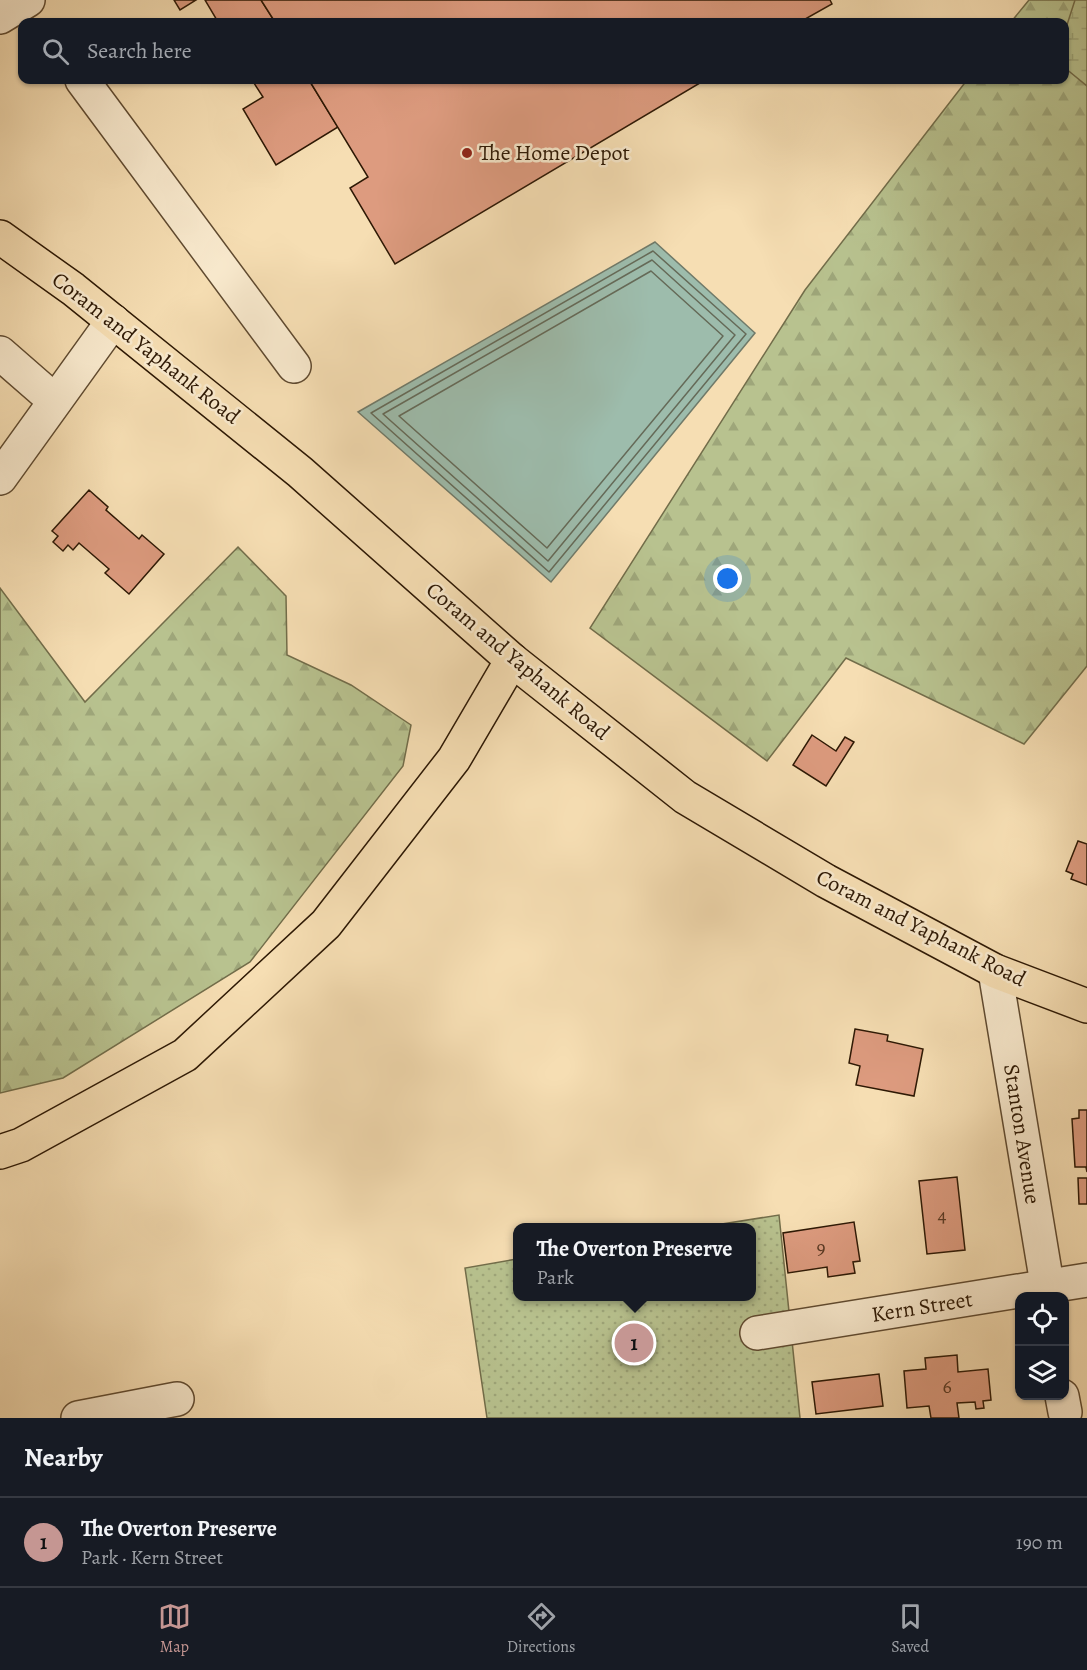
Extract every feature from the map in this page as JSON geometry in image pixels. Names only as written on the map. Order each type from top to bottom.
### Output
[{"type":"main road","name":"Coram and Yaphank Road","points":[[0,237],[113,321],[300,472],[512,660],[685,797],[826,881],[995,971],[1087,1006]]},
{"type":"main road","points":[[0,1152],[21,1145],[185,1055],[326,924],[454,759],[512,660]]},
{"type":"street","points":[[85,84],[294,366]]},
{"type":"street","points":[[0,478],[113,321]]},
{"type":"street","points":[[0,353],[56,401]]},
{"type":"street","name":"Stanton Avenue","points":[[995,971],[1048,1292]]},
{"type":"street","name":"Kern Street","points":[[1048,1292],[1087,1280]]},
{"type":"street","name":"Kern Street","points":[[757,1333],[1015,1297]]},
{"type":"street","points":[[78,1418],[177,1399]]},
{"type":"green space","points":[[1029,0],[1087,0],[1087,666],[1024,744],[846,658],[767,761],[590,628],[805,290],[964,84],[1069,84],[1069,18],[1014,18]]},
{"type":"green space","points":[[1075,0],[1087,0],[1087,86],[1069,71],[1069,19]]},
{"type":"green space","points":[[238,547],[286,596],[287,655],[351,685],[411,725],[403,766],[250,962],[63,1078],[0,1093],[0,588],[85,702]]},
{"type":"green space","points":[[779,1215],[800,1418],[487,1418],[465,1268],[513,1260],[513,1301],[756,1301],[756,1223],[728,1223]]},
{"type":"water","points":[[655,242],[755,333],[551,582],[358,412]]},
{"type":"building","points":[[174,0],[196,0],[180,10]]},
{"type":"building","points":[[205,0],[261,0],[272,18],[216,18]]},
{"type":"building","points":[[261,0],[830,0],[832,4],[807,18],[272,18]]},
{"type":"building","points":[[255,84],[311,84],[338,127],[276,165],[243,109],[263,97]]},
{"type":"building","name":"The Home Depot","points":[[311,84],[698,84],[395,264],[350,188],[368,177]]},
{"type":"building","points":[[89,490],[108,507],[106,510],[139,539],[142,535],[164,554],[129,594],[105,573],[109,569],[79,543],[73,550],[68,545],[63,551],[53,542],[58,536],[52,531]]},
{"type":"building","points":[[812,735],[836,751],[845,737],[854,742],[826,786],[793,765]]},
{"type":"building","points":[[1078,841],[1087,844],[1087,885],[1071,879],[1073,874],[1066,871]]},
{"type":"building","points":[[855,1029],[888,1035],[887,1041],[923,1049],[914,1096],[856,1085],[860,1066],[849,1063]]},
{"type":"building","points":[[1079,1110],[1087,1110],[1087,1172],[1086,1167],[1075,1167],[1072,1119],[1079,1118]]},
{"type":"building","points":[[957,1177],[965,1250],[927,1254],[919,1181]]},
{"type":"building","points":[[1078,1178],[1087,1178],[1087,1204],[1079,1204]]},
{"type":"building","points":[[854,1222],[860,1261],[853,1262],[855,1273],[828,1277],[827,1267],[788,1273],[783,1233]]},
{"type":"building","points":[[957,1355],[958,1372],[988,1369],[991,1400],[983,1401],[984,1408],[976,1409],[975,1402],[957,1403],[959,1418],[931,1418],[929,1406],[907,1408],[904,1371],[926,1369],[925,1358]]},
{"type":"building","points":[[879,1374],[883,1406],[816,1414],[812,1382]]},
{"type":"place","name":"The Home Depot","points":[[467,153]]},
{"type":"place","name":"The Overton Preserve","points":[[634,1343]]}]
